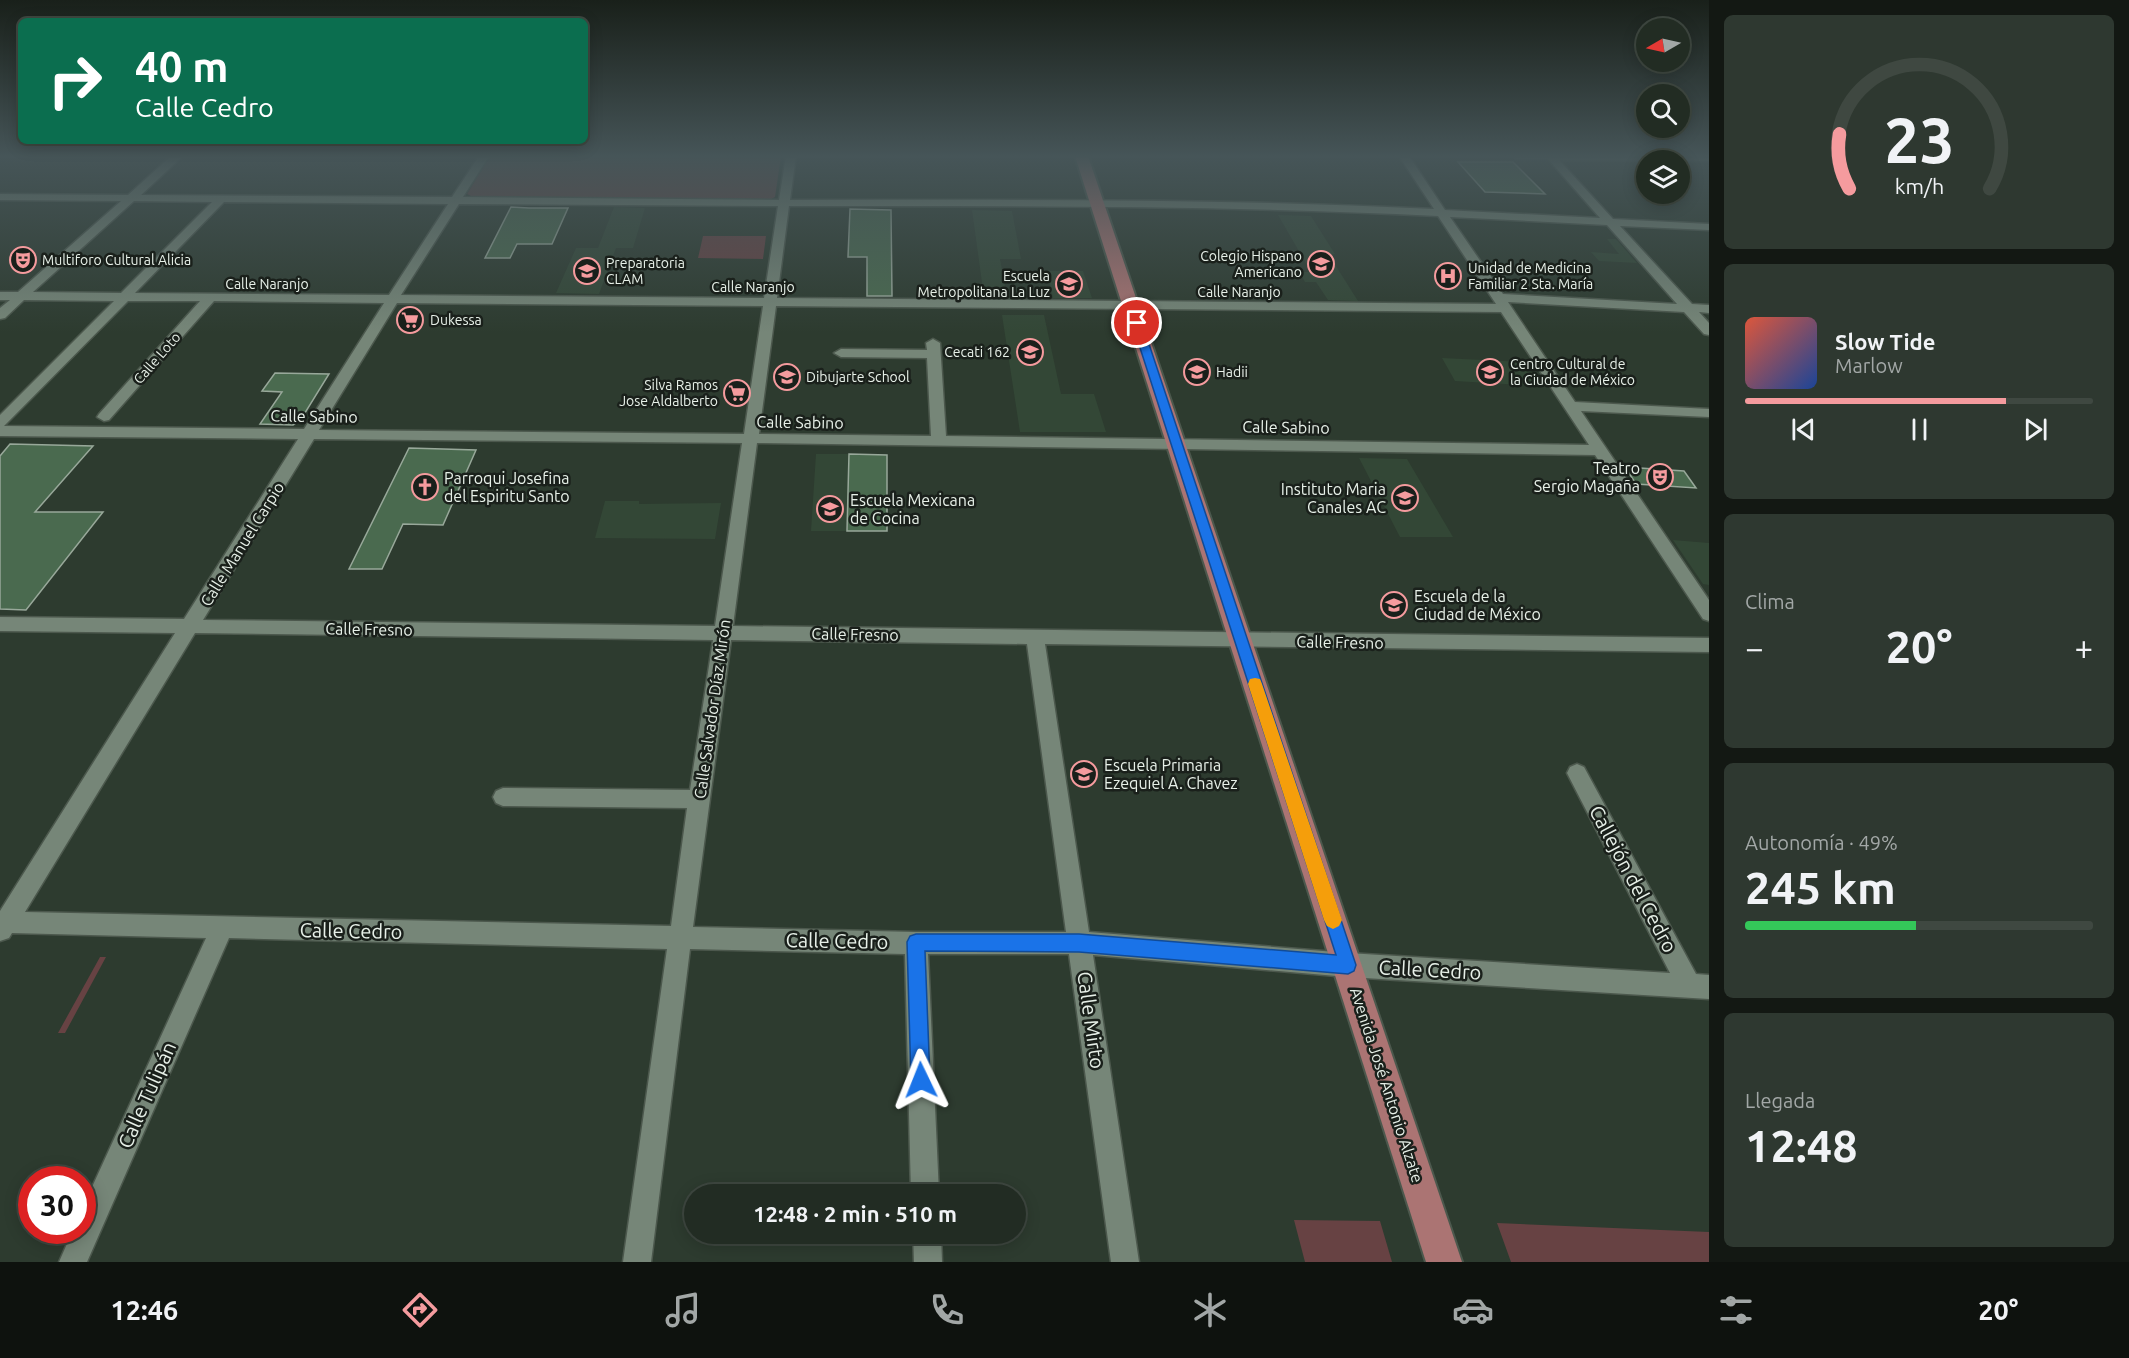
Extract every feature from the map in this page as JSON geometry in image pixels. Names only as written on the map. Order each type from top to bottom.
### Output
[{"type":"main road","name":"Avenida José Antonio Alzate","points":[[1100,215],[1444,1262]]},
{"type":"street","points":[[0,315],[113,215]]},
{"type":"street","points":[[0,423],[205,215]]},
{"type":"street","name":"Calle Manuel Carpio","points":[[2,925],[311,434],[392,300],[448,215]]},
{"type":"street","name":"Calle Salvador Díaz Mirón","points":[[637,1262],[699,799],[782,215]]},
{"type":"street","points":[[1445,215],[1709,614]]},
{"type":"street","points":[[1461,215],[1709,227]]},
{"type":"street","points":[[1604,215],[1709,331]]},
{"type":"street","name":"Calle Naranjo","points":[[0,296],[1131,306],[1503,303],[1709,309]]},
{"type":"street","name":"Calle Loto","points":[[104,417],[209,299]]},
{"type":"street","points":[[841,353],[933,348],[939,442]]},
{"type":"street","points":[[1571,406],[1709,413]]},
{"type":"street","name":"Calle Sabino","points":[[0,430],[1600,450]]},
{"type":"street","name":"Calle Fresno","points":[[0,624],[1709,645]]},
{"type":"street","name":"Calle Mirto","points":[[1035,636],[1125,1262]]},
{"type":"street","name":"Callejón del Cedro","points":[[1577,772],[1699,986]]},
{"type":"street","points":[[503,796],[699,799]]},
{"type":"street","name":"Calle Cedro","points":[[2,925],[1079,943],[1348,965],[1699,986]]},
{"type":"street","name":"Calle Tulipán","points":[[73,1262],[222,929]]},
{"type":"street","points":[[916,942],[925,1184]]},
{"type":"street","points":[[927,1244],[928,1262]]},
{"type":"shaded area","name":"Preparatoria CLAM","points":[[611,215],[643,215],[633,248],[616,248],[599,294],[556,293],[576,248],[598,248]]},
{"type":"shaded area","points":[[973,215],[1013,215],[1021,259],[1000,259],[1007,297],[984,297]]},
{"type":"shaded area","name":"Colegio Hispano Americano","points":[[1278,215],[1311,216],[1335,254],[1329,255],[1358,301],[1328,300],[1316,282],[1305,282],[1299,272],[1311,272]]},
{"type":"shaded area","points":[[703,236],[766,236],[763,259],[698,258]]},
{"type":"shaded area","points":[[1607,239],[1616,239],[1637,263],[1599,261],[1591,252],[1619,254]]},
{"type":"shaded area","name":"Escuela Metropolitana La Luz","points":[[1047,271],[1083,271],[1092,298],[1053,298]]},
{"type":"shaded area","points":[[1002,315],[1044,315],[1061,394],[1094,394],[1106,432],[1020,432]]},
{"type":"shaded area","name":"Centro Cultural de la Ciudad de México","points":[[1442,358],[1524,362],[1538,386],[1455,381]]},
{"type":"shaded area","name":"Escuela Mexicana de Cocina","points":[[816,454],[849,454],[847,531],[811,531]]},
{"type":"shaded area","name":"Instituto Maria Canales AC","points":[[1359,458],[1407,459],[1453,537],[1400,537]]},
{"type":"shaded area","points":[[605,501],[639,501],[639,504],[721,503],[715,539],[595,538]]},
{"type":"shaded area","points":[[1673,540],[1709,543],[1709,585],[1703,584]]},
{"type":"shaded area","points":[[100,957],[106,957],[65,1033],[58,1033]]},
{"type":"shaded area","points":[[1294,1220],[1380,1221],[1392,1262],[1305,1262]]},
{"type":"shaded area","points":[[1497,1223],[1709,1232],[1709,1262],[1511,1262]]},
{"type":"building","points":[[507,215],[565,215],[552,244],[517,244],[510,258],[485,258]]},
{"type":"building","points":[[850,215],[891,215],[892,296],[867,296],[867,257],[848,257]]},
{"type":"building","points":[[275,373],[329,374],[300,421],[293,425],[260,424],[282,392],[262,391]]},
{"type":"building","points":[[10,444],[93,446],[35,512],[103,512],[26,610],[0,609],[0,456]]},
{"type":"building","name":"Parroqui Josefina del Espiritu Santo","points":[[409,448],[476,450],[443,525],[403,524],[382,569],[349,569]]},
{"type":"building","points":[[849,454],[887,455],[887,531],[847,531]]},
{"type":"building","name":"Teatro Sergio Magaña","points":[[1625,467],[1684,471],[1696,488],[1636,484]]},
{"type":"slow traffic","points":[[1255,684],[1333,920]]},
{"type":"place","name":"Multiforo Cultural Alicia","points":[[23,260]]},
{"type":"place","name":"Colegio Hispano Americano","points":[[1321,264]]},
{"type":"place","name":"Preparatoria CLAM","points":[[587,271]]},
{"type":"place","name":"Unidad de Medicina Familiar 2 Sta. María","points":[[1448,276]]},
{"type":"place","name":"Escuela Metropolitana La Luz","points":[[1069,284]]},
{"type":"place","name":"Dukessa","points":[[410,320]]},
{"type":"place","name":"Cecati 162","points":[[1030,352]]},
{"type":"place","name":"Hadii","points":[[1197,372]]},
{"type":"place","name":"Centro Cultural de la Ciudad de México","points":[[1490,372]]},
{"type":"place","name":"Dibujarte School","points":[[787,377]]},
{"type":"place","name":"Silva Ramos Jose Aldalberto","points":[[737,393]]},
{"type":"place","name":"Teatro Sergio Magaña","points":[[1660,477]]},
{"type":"place","name":"Parroqui Josefina del Espiritu Santo","points":[[425,487]]},
{"type":"place","name":"Instituto Maria Canales AC","points":[[1405,498]]},
{"type":"place","name":"Escuela Mexicana de Cocina","points":[[830,509]]},
{"type":"place","name":"Escuela de la Ciudad de México","points":[[1394,605]]},
{"type":"place","name":"Escuela Primaria Ezequiel A. Chavez","points":[[1084,774]]},
{"type":"route","points":[[921,1080],[916,942],[1079,943],[1348,965],[1137,323]]}]
